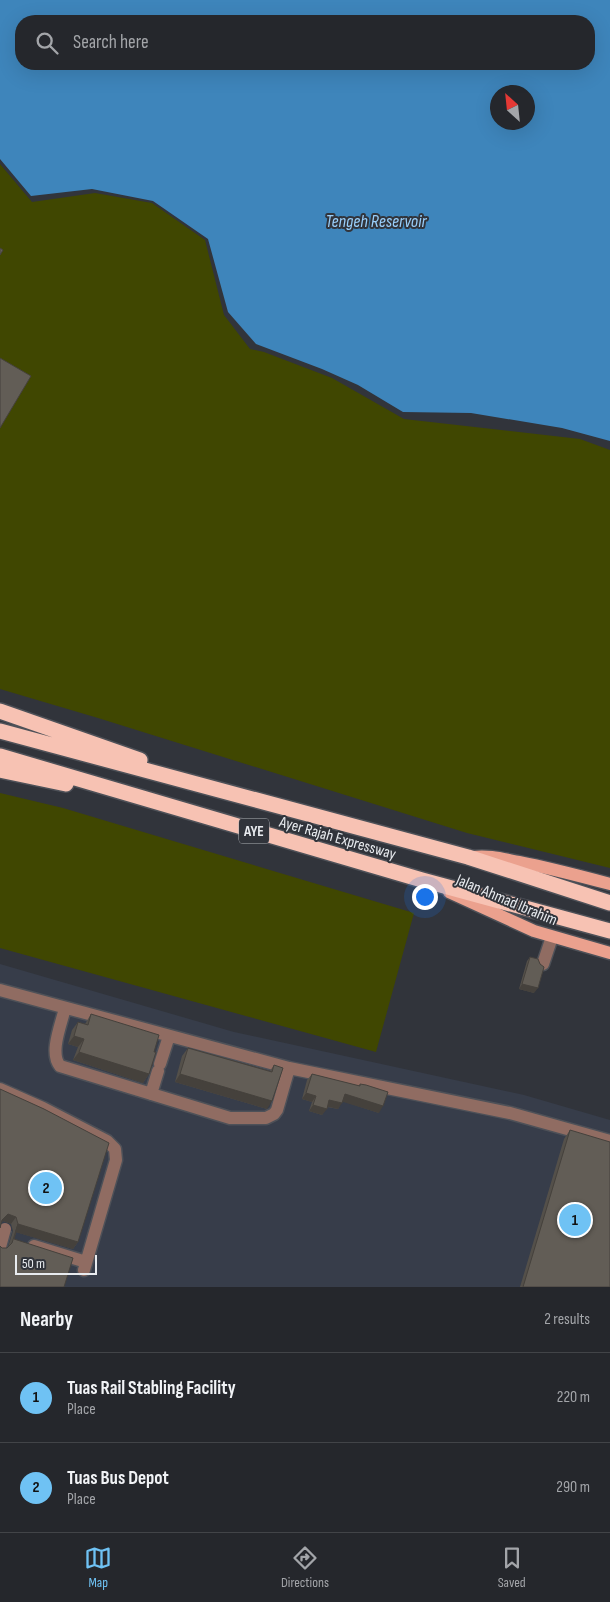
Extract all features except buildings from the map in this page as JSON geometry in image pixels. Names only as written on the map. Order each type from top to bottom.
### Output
[{"type":"highway","points":[[0,711],[250,800]]},
{"type":"highway","name":"Ayer Rajah Expressway","points":[[0,731],[250,800],[468,857],[610,903]]},
{"type":"highway","name":"Ayer Rajah Expressway","points":[[0,756],[422,880],[610,931]]},
{"type":"highway","points":[[0,770],[73,786],[87,782]]},
{"type":"main road","name":"Jalan Ahmad Ibrahim","points":[[468,857],[499,857],[552,868],[610,884]]},
{"type":"main road","name":"Jalan Ahmad Ibrahim","points":[[422,880],[534,931],[609,953]]},
{"type":"lane","points":[[543,964],[552,937]]},
{"type":"lane","points":[[0,990],[289,1068],[510,1113],[610,1141]]},
{"type":"lane","points":[[65,1008],[55,1051],[55,1059],[60,1066],[230,1118],[266,1118],[274,1114],[277,1110],[289,1068]]},
{"type":"lane","points":[[151,1094],[169,1036]]},
{"type":"lane","points":[[0,1089],[43,1108],[107,1141],[115,1149],[116,1155],[85,1266],[21,1242]]},
{"type":"lane","points":[[0,1247],[5,1228]]},
{"type":"shaded area","points":[[0,964],[234,1032],[524,1095],[610,1120],[610,1287],[0,1287]]},
{"type":"green space","points":[[0,164],[32,202],[95,193],[152,203],[205,240],[224,315],[250,349],[264,352],[332,378],[404,419],[580,439],[610,450],[610,868],[467,833],[0,689]]},
{"type":"green space","points":[[0,793],[63,808],[414,913],[376,1052],[0,948]]},
{"type":"water","name":"Tengeh Reservoir","points":[[0,0],[610,0],[610,441],[562,428],[471,413],[403,412],[358,385],[256,344],[228,312],[208,239],[153,201],[92,189],[31,196],[0,159]]},
{"type":"place","name":"Tuas Bus Depot","points":[[46,1188]]},
{"type":"place","name":"Tuas Rail Stabling Facility","points":[[575,1220]]}]
